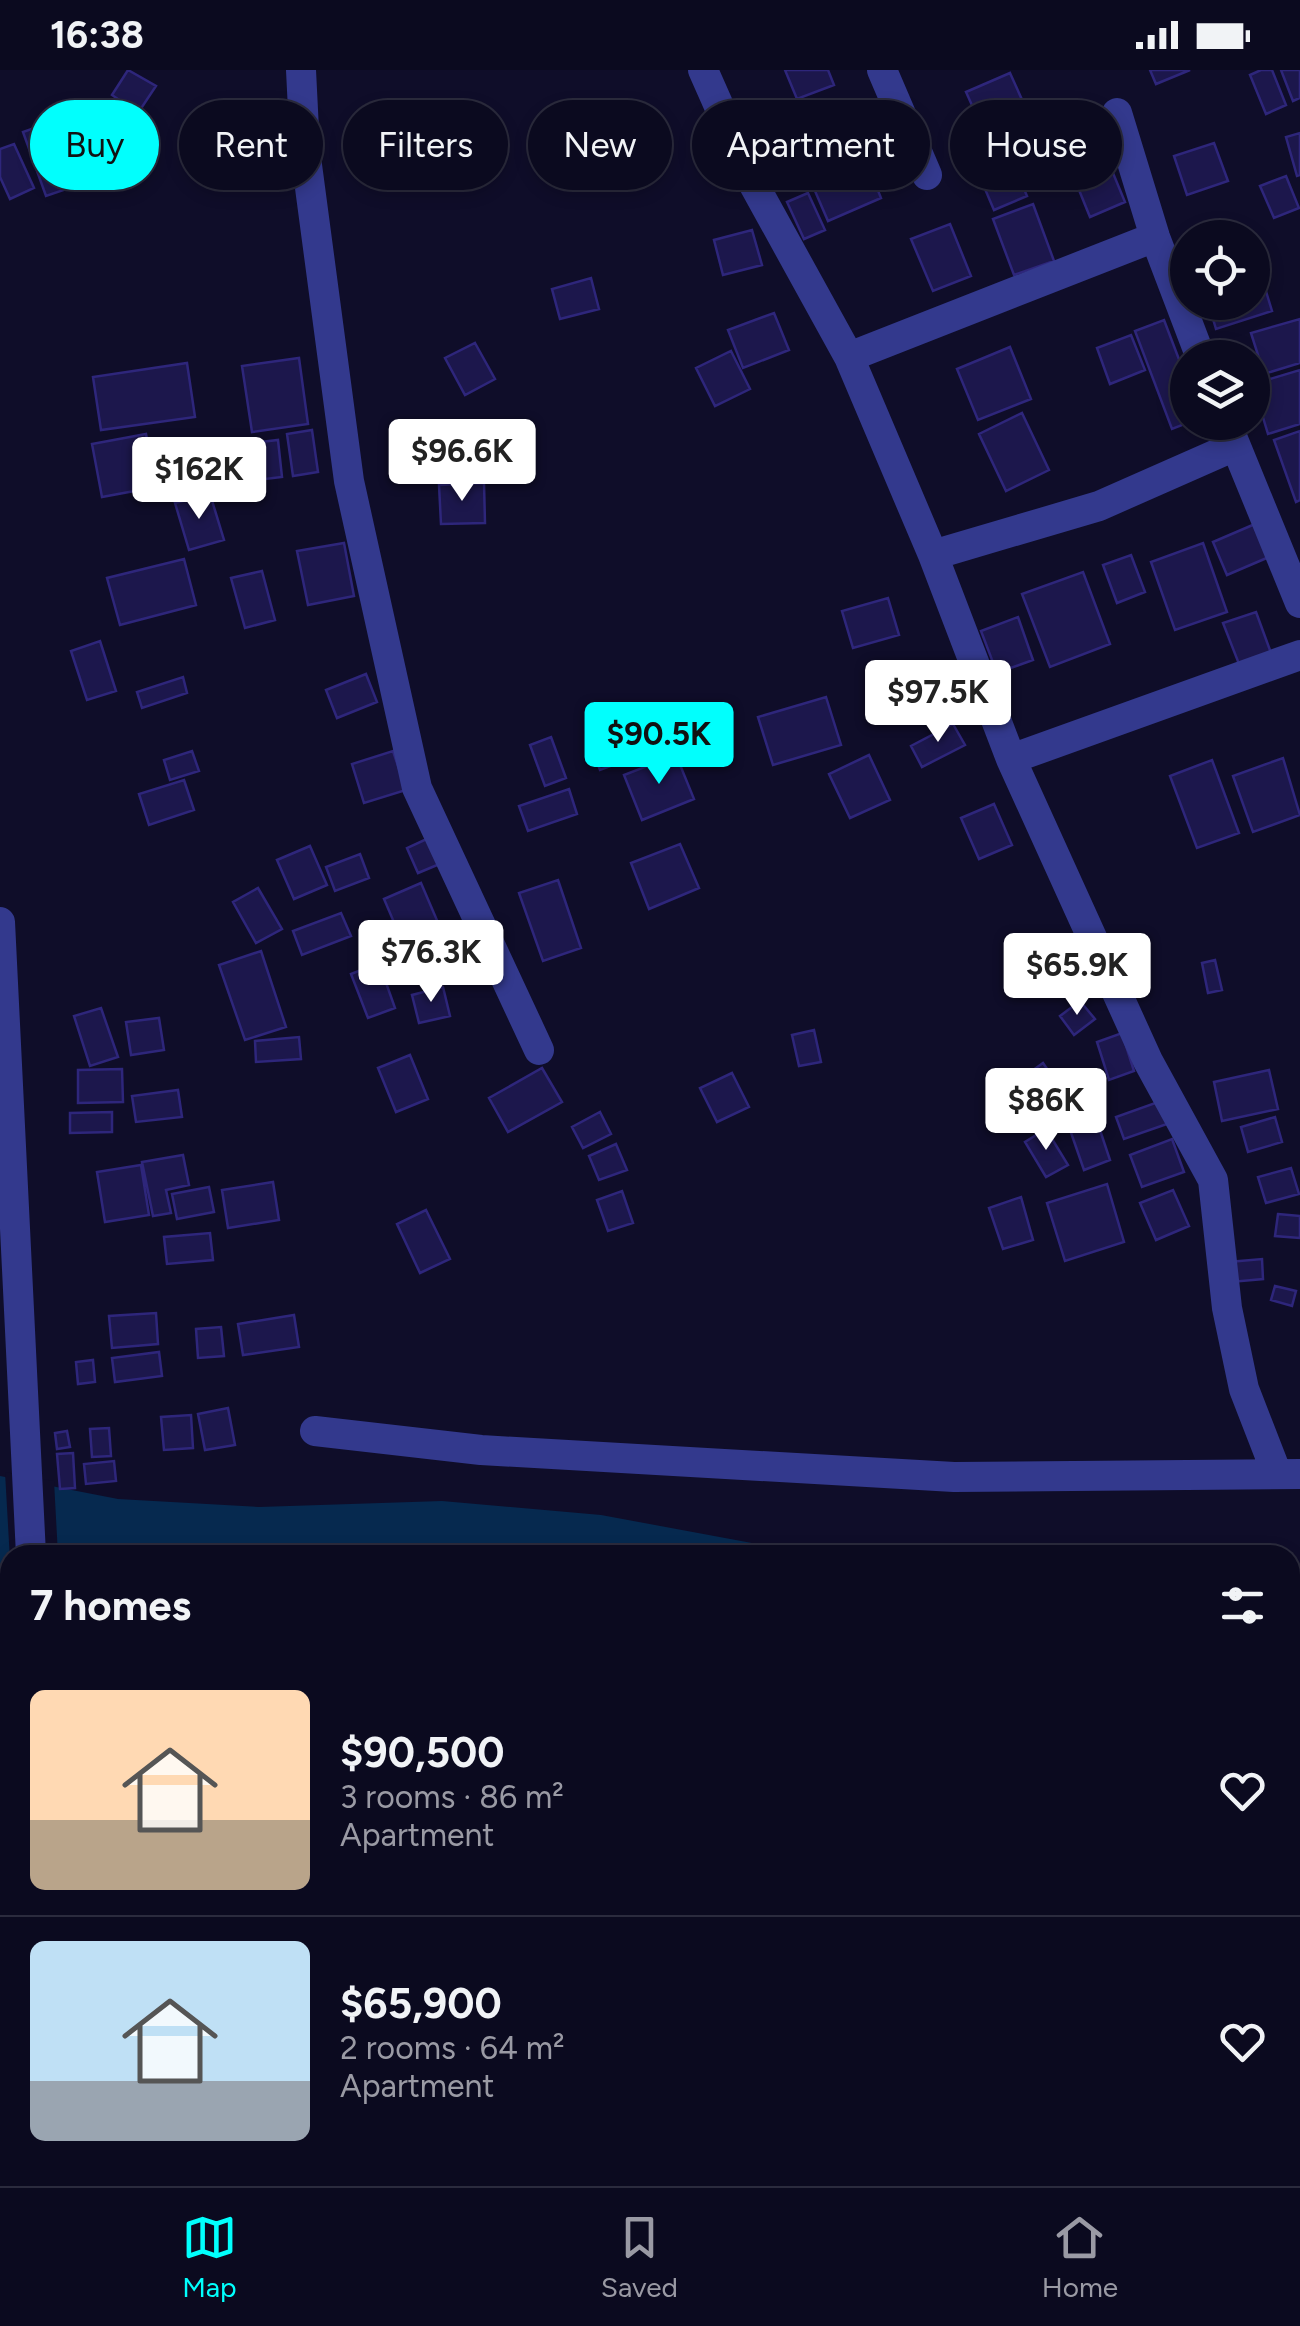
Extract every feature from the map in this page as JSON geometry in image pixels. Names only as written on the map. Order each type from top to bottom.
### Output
[{"type":"street","points":[[300,70],[305,150],[349,481],[417,788],[539,1050]]},
{"type":"street","points":[[315,1431],[481,1450],[954,1477],[1289,1474],[1244,1388],[1227,1308],[1213,1180],[1148,1060],[1012,759],[933,556],[849,357],[753,183],[703,70]]},
{"type":"street","points":[[882,70],[895,100]]},
{"type":"street","points":[[1122,128],[1155,237],[1194,340]]},
{"type":"street","points":[[849,357],[1155,237]]},
{"type":"street","points":[[933,556],[1099,506],[1219,440]]},
{"type":"street","points":[[1232,440],[1300,602]]},
{"type":"street","points":[[1012,759],[1300,654]]},
{"type":"street","points":[[0,922],[30,1545]]},
{"type":"water","points":[[0,1476],[118,1499],[259,1507],[442,1501],[601,1515],[763,1545],[0,1545]]},
{"type":"pier","points":[[5,1472],[54,1481],[57,1545],[9,1545]]},
{"type":"building","points":[[128,70],[156,86],[147,100],[119,100],[112,95]]},
{"type":"building","points":[[785,70],[828,70],[834,85],[797,99]]},
{"type":"building","points":[[1150,70],[1190,70],[1156,84]]},
{"type":"building","points":[[1272,70],[1286,105],[1266,114],[1250,75]]},
{"type":"building","points":[[1281,70],[1300,70],[1300,98],[1293,101]]},
{"type":"building","points":[[1010,73],[1022,100],[970,100],[966,92]]},
{"type":"building","points":[[30,130],[30,151],[23,132]]},
{"type":"building","points":[[1300,133],[1300,175],[1297,176],[1286,137]]},
{"type":"building","points":[[1214,143],[1228,181],[1187,195],[1174,156]]},
{"type":"building","points":[[14,144],[30,179],[30,190],[10,199],[0,177],[0,149]]},
{"type":"building","points":[[1286,176],[1299,208],[1274,218],[1260,186]]},
{"type":"building","points":[[878,190],[881,198],[828,221],[815,191]]},
{"type":"building","points":[[985,190],[1024,190],[1027,196],[994,210]]},
{"type":"building","points":[[1079,190],[1120,190],[1125,202],[1090,217]]},
{"type":"building","points":[[808,193],[825,230],[804,239],[787,202]]},
{"type":"building","points":[[1033,204],[1054,261],[1014,275],[993,219]]},
{"type":"building","points":[[950,224],[971,276],[933,291],[911,239]]},
{"type":"building","points":[[752,230],[762,265],[723,275],[714,240]]},
{"type":"building","points":[[591,278],[599,309],[560,319],[552,289]]},
{"type":"building","points":[[774,313],[789,350],[743,368],[728,330]]},
{"type":"building","points":[[1300,319],[1300,363],[1270,372],[1270,340],[1253,340],[1251,333]]},
{"type":"building","points":[[1164,320],[1172,340],[1170,424],[1135,331]]},
{"type":"building","points":[[1213,320],[1244,320],[1216,329]]},
{"type":"building","points":[[1131,335],[1145,370],[1110,384],[1097,348]]},
{"type":"building","points":[[475,343],[495,379],[465,395],[445,358]]},
{"type":"building","points":[[1010,347],[1031,399],[978,420],[957,369]]},
{"type":"building","points":[[731,351],[750,389],[715,406],[696,368]]},
{"type":"building","points":[[299,358],[308,424],[252,432],[242,366]]},
{"type":"building","points":[[187,363],[195,417],[101,430],[93,377]]},
{"type":"building","points":[[1300,370],[1300,424],[1270,433],[1270,379]]},
{"type":"building","points":[[1022,413],[1049,470],[1006,491],[979,434]]},
{"type":"building","points":[[312,430],[318,472],[293,476],[287,434]]},
{"type":"building","points":[[503,430],[508,465],[474,470],[468,435]]},
{"type":"building","points":[[1300,431],[1300,500],[1296,502],[1274,440]]},
{"type":"building","points":[[146,434],[156,487],[102,497],[92,444]]},
{"type":"building","points":[[278,440],[282,477],[256,480],[252,443]]},
{"type":"building","points":[[484,483],[485,523],[441,524],[439,485]]},
{"type":"building","points":[[210,494],[224,540],[189,550],[175,503]]},
{"type":"building","points":[[1255,524],[1269,557],[1227,575],[1213,542]]},
{"type":"building","points":[[344,543],[354,596],[308,605],[297,551]]},
{"type":"building","points":[[1203,543],[1227,612],[1175,630],[1151,562]]},
{"type":"building","points":[[1131,555],[1145,592],[1117,603],[1103,565]]},
{"type":"building","points":[[184,559],[196,605],[120,625],[107,578]]},
{"type":"building","points":[[262,571],[275,620],[245,628],[231,578]]},
{"type":"building","points":[[1083,572],[1110,644],[1050,667],[1022,594]]},
{"type":"building","points":[[888,598],[899,635],[853,648],[842,611]]},
{"type":"building","points":[[1256,612],[1271,653],[1239,664],[1223,623]]},
{"type":"building","points":[[1018,617],[1033,660],[997,673],[981,631]]},
{"type":"building","points":[[100,641],[116,691],[87,700],[71,651]]},
{"type":"building","points":[[366,674],[377,702],[337,718],[326,690]]},
{"type":"building","points":[[183,677],[187,693],[142,708],[137,692]]},
{"type":"building","points":[[826,697],[841,745],[773,765],[758,717]]},
{"type":"building","points":[[663,705],[678,750],[648,759],[633,716]]},
{"type":"building","points":[[953,724],[965,745],[922,767],[911,746]]},
{"type":"building","points":[[613,734],[624,761],[600,770],[589,742]]},
{"type":"building","points":[[551,737],[566,778],[545,786],[530,745]]},
{"type":"building","points":[[192,751],[199,771],[170,780],[164,760]]},
{"type":"building","points":[[393,751],[406,790],[364,803],[352,764]]},
{"type":"building","points":[[676,755],[694,799],[642,820],[624,775]]},
{"type":"building","points":[[869,755],[890,800],[850,818],[829,774]]},
{"type":"building","points":[[1283,758],[1300,815],[1253,832],[1233,776]]},
{"type":"building","points":[[1212,760],[1239,833],[1197,848],[1170,776]]},
{"type":"building","points":[[184,780],[194,810],[149,825],[139,794]]},
{"type":"building","points":[[569,789],[577,814],[528,831],[519,806]]},
{"type":"building","points":[[994,804],[1012,845],[979,859],[961,818]]},
{"type":"building","points":[[431,837],[442,863],[418,873],[407,848]]},
{"type":"building","points":[[680,844],[699,888],[649,909],[631,863]]},
{"type":"building","points":[[310,846],[327,885],[294,899],[277,860]]},
{"type":"building","points":[[360,854],[369,878],[335,891],[326,867]]},
{"type":"building","points":[[558,880],[581,948],[543,961],[519,893]]},
{"type":"building","points":[[421,883],[457,967],[420,983],[384,899]]},
{"type":"building","points":[[258,888],[282,929],[256,943],[233,902]]},
{"type":"building","points":[[341,913],[351,936],[302,955],[293,931]]},
{"type":"building","points":[[261,951],[286,1027],[245,1040],[219,965]]},
{"type":"building","points":[[1215,960],[1222,990],[1208,993],[1202,963]]},
{"type":"building","points":[[379,963],[395,1008],[368,1018],[351,974]]},
{"type":"building","points":[[443,987],[450,1016],[419,1023],[412,995]]},
{"type":"building","points":[[1080,1001],[1095,1019],[1074,1035],[1060,1016]]},
{"type":"building","points":[[101,1008],[118,1057],[90,1066],[74,1016]]},
{"type":"building","points":[[159,1018],[164,1050],[131,1055],[126,1022]]},
{"type":"building","points":[[814,1030],[821,1062],[799,1066],[792,1035]]},
{"type":"building","points":[[1122,1033],[1134,1071],[1109,1080],[1097,1042]]},
{"type":"building","points":[[299,1037],[301,1059],[256,1062],[255,1041]]},
{"type":"building","points":[[410,1055],[428,1099],[396,1112],[378,1068]]},
{"type":"building","points":[[1043,1063],[1065,1095],[1030,1119],[1008,1088]]},
{"type":"building","points":[[542,1068],[562,1102],[508,1132],[489,1098]]},
{"type":"building","points":[[122,1069],[123,1102],[78,1103],[78,1070]]},
{"type":"building","points":[[1269,1070],[1278,1109],[1222,1121],[1214,1082]]},
{"type":"building","points":[[732,1073],[749,1107],[717,1122],[700,1088]]},
{"type":"building","points":[[178,1090],[182,1117],[136,1122],[132,1096]]},
{"type":"building","points":[[1158,1102],[1167,1124],[1124,1139],[1116,1117]]},
{"type":"building","points":[[112,1112],[112,1132],[70,1133],[70,1113]]},
{"type":"building","points":[[600,1112],[611,1134],[583,1148],[572,1127]]},
{"type":"building","points":[[1095,1115],[1110,1160],[1084,1170],[1068,1124]]},
{"type":"building","points":[[1275,1117],[1282,1142],[1248,1152],[1241,1127]]},
{"type":"building","points":[[1046,1129],[1068,1165],[1046,1177],[1025,1142]]},
{"type":"building","points":[[1172,1139],[1184,1172],[1142,1187],[1130,1155]]},
{"type":"building","points":[[616,1144],[627,1170],[599,1180],[589,1156]]},
{"type":"building","points":[[183,1155],[189,1185],[166,1190],[171,1213],[153,1216],[142,1162]]},
{"type":"building","points":[[141,1165],[149,1215],[105,1222],[97,1172]]},
{"type":"building","points":[[1291,1168],[1299,1194],[1266,1203],[1258,1177]]},
{"type":"building","points":[[273,1182],[279,1220],[228,1228],[222,1190]]},
{"type":"building","points":[[1107,1184],[1124,1242],[1065,1261],[1047,1203]]},
{"type":"building","points":[[209,1187],[214,1212],[177,1219],[172,1194]]},
{"type":"building","points":[[1173,1190],[1189,1226],[1156,1240],[1140,1203]]},
{"type":"building","points":[[622,1191],[633,1223],[608,1231],[597,1200]]},
{"type":"building","points":[[1021,1197],[1033,1240],[1003,1249],[989,1208]]},
{"type":"building","points":[[426,1210],[450,1259],[420,1273],[397,1224]]},
{"type":"building","points":[[1278,1214],[1300,1216],[1300,1238],[1275,1236]]},
{"type":"building","points":[[210,1233],[213,1260],[167,1264],[164,1237]]},
{"type":"building","points":[[1262,1259],[1263,1279],[1231,1282],[1229,1262]]},
{"type":"building","points":[[1275,1286],[1296,1291],[1292,1306],[1271,1300]]},
{"type":"building","points":[[156,1313],[158,1344],[112,1348],[109,1316]]},
{"type":"building","points":[[294,1315],[299,1347],[243,1355],[238,1324]]},
{"type":"building","points":[[221,1327],[224,1356],[198,1358],[196,1329]]},
{"type":"building","points":[[159,1352],[162,1376],[115,1382],[112,1358]]},
{"type":"building","points":[[93,1360],[95,1382],[78,1384],[76,1362]]},
{"type":"building","points":[[228,1408],[235,1445],[205,1450],[198,1414]]},
{"type":"building","points":[[191,1415],[193,1448],[164,1450],[161,1417]]},
{"type":"building","points":[[109,1428],[111,1456],[92,1457],[90,1429]]},
{"type":"building","points":[[67,1431],[70,1447],[57,1449],[55,1433]]},
{"type":"building","points":[[73,1453],[75,1488],[60,1489],[57,1454]]},
{"type":"building","points":[[114,1461],[116,1481],[86,1484],[84,1464]]}]
